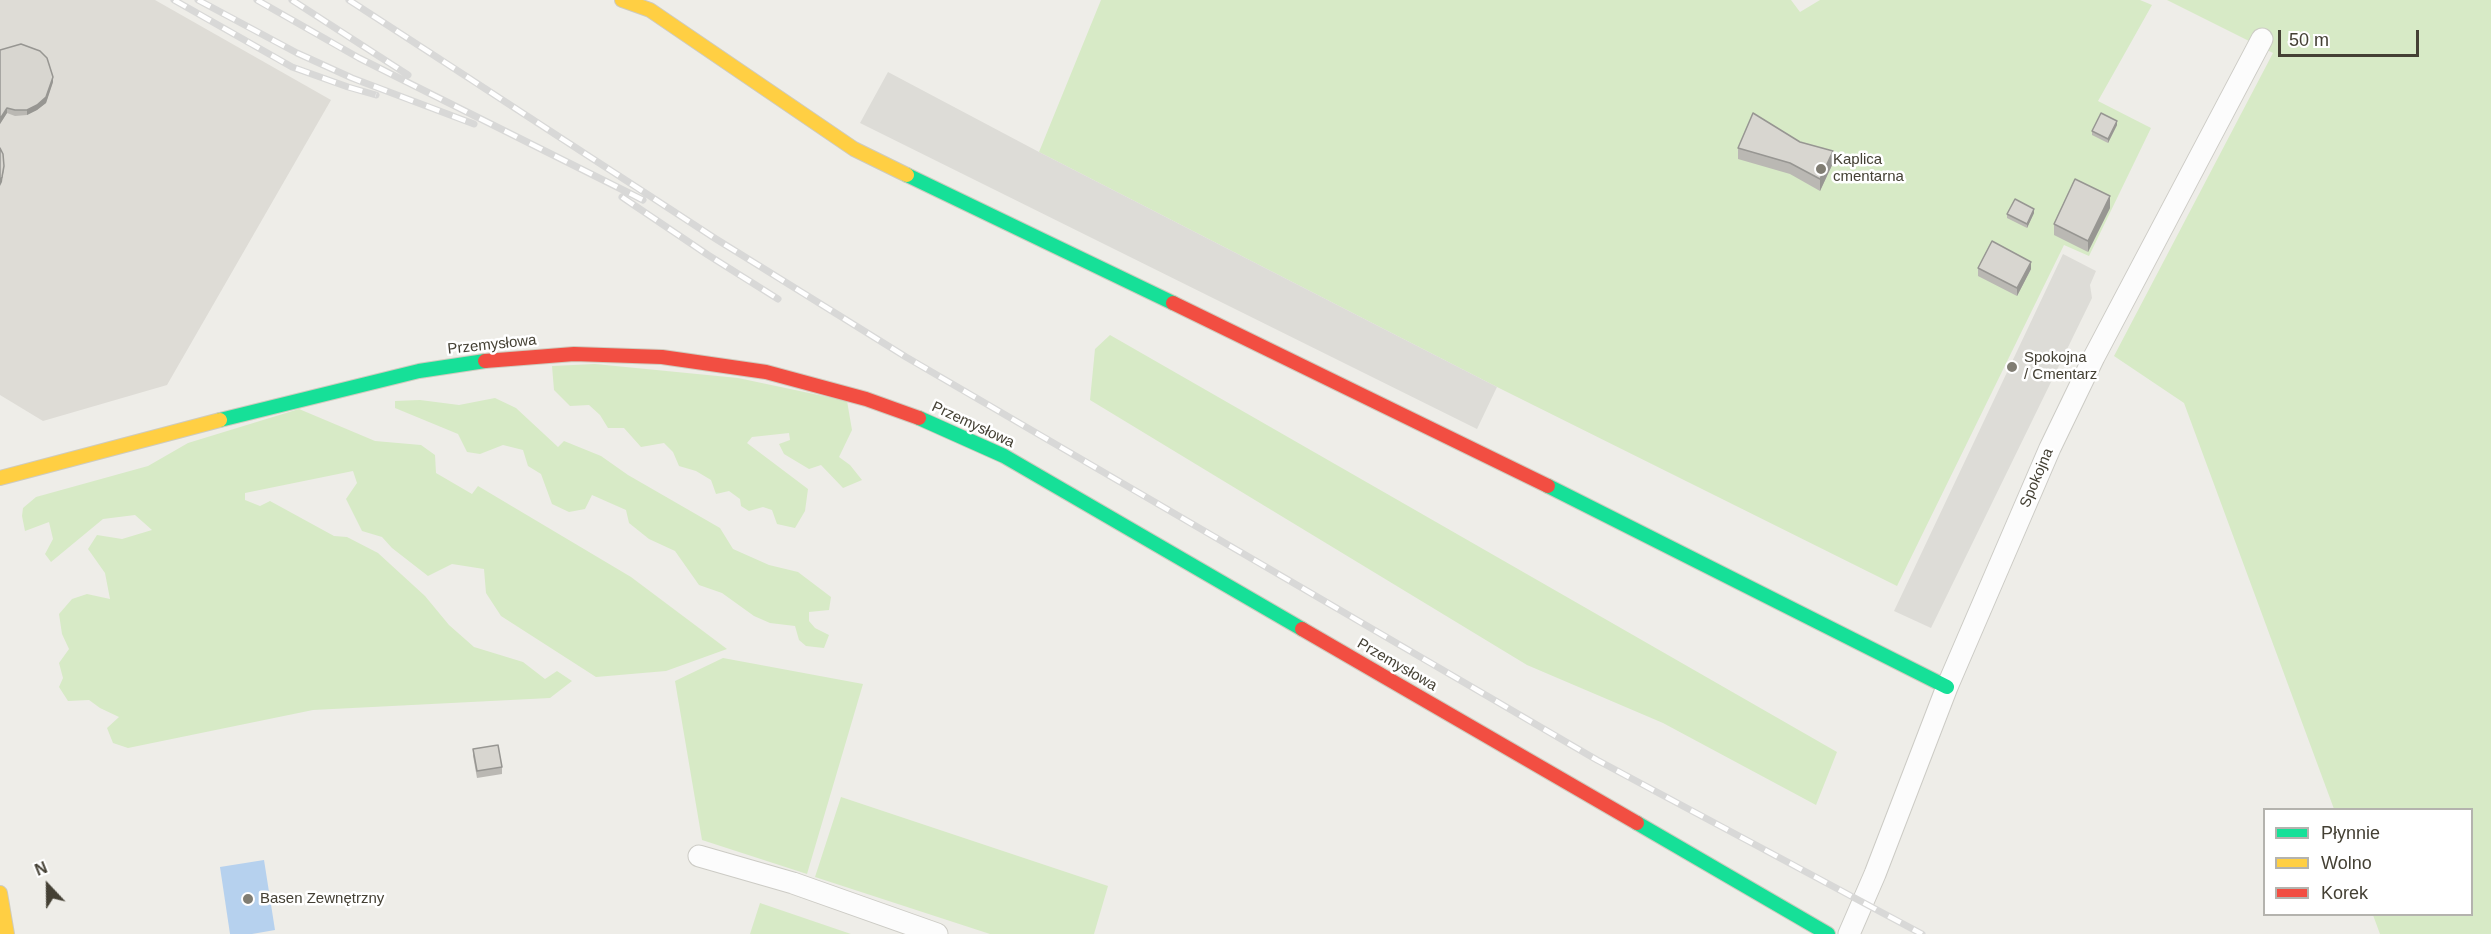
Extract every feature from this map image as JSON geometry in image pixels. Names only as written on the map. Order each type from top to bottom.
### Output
[{"type":"street","points":[[622,0],[650,10],[854,149],[890,168],[1453,438],[1947,687]]},
{"type":"street","name":"Spokojna","points":[[1849,934],[1875,874],[1947,687],[2050,448],[2105,336],[2262,39]]},
{"type":"street","name":"Przemysłowa","points":[[0,478],[310,396],[419,370],[495,359],[574,354],[663,357],[788,378],[866,399],[934,423],[1004,456],[1828,934]]},
{"type":"street","points":[[699,856],[793,883],[937,934]]},
{"type":"street","points":[[0,893],[7,934]]},
{"type":"shaded area","points":[[0,0],[155,0],[331,100],[167,385],[43,421],[0,395]]},
{"type":"shaded area","points":[[888,72],[1497,387],[1477,429],[860,123]]},
{"type":"shaded area","points":[[2063,254],[2096,271],[2090,285],[2092,298],[1931,628],[1894,611]]},
{"type":"green space","points":[[1101,0],[1791,0],[1800,12],[1820,0],[2140,0],[2152,5],[2098,101],[2151,128],[2089,256],[2064,245],[1897,586],[1497,387],[1039,152]]},
{"type":"green space","points":[[2167,0],[2491,0],[2491,934],[2380,934],[2373,916],[2473,916],[2473,808],[2334,808],[2184,403],[2114,356],[2273,53]]},
{"type":"green space","points":[[1110,335],[1837,752],[1816,805],[1663,723],[1527,665],[1090,400],[1095,349]]},
{"type":"green space","points":[[595,364],[738,378],[847,401],[852,430],[839,457],[850,465],[862,480],[843,488],[821,465],[809,469],[784,454],[779,444],[790,440],[789,433],[752,437],[747,443],[808,489],[805,511],[795,528],[777,524],[772,510],[763,507],[749,511],[741,506],[740,499],[729,491],[716,494],[711,480],[696,471],[679,466],[673,452],[664,443],[641,447],[624,428],[608,428],[600,415],[589,405],[570,406],[554,390],[552,366]]},
{"type":"green space","points":[[495,398],[516,408],[558,447],[564,441],[601,456],[628,475],[720,528],[733,549],[769,565],[798,572],[831,597],[829,610],[809,612],[809,621],[815,628],[829,635],[824,648],[806,646],[799,640],[795,626],[770,623],[754,616],[722,593],[699,585],[675,551],[649,539],[629,523],[626,510],[592,495],[585,509],[569,512],[552,504],[541,474],[528,466],[523,450],[503,445],[480,454],[467,452],[458,434],[395,408],[395,401],[420,400],[459,405]]},
{"type":"green space","points":[[299,409],[375,441],[421,445],[435,455],[436,473],[472,494],[478,486],[631,577],[727,649],[666,671],[596,677],[501,616],[486,593],[484,569],[452,564],[428,576],[392,548],[382,537],[362,531],[346,499],[357,483],[353,471],[245,493],[245,500],[260,506],[270,501],[334,536],[347,537],[378,553],[425,596],[449,625],[474,647],[523,662],[545,679],[557,671],[572,681],[550,698],[313,710],[128,748],[113,743],[107,728],[119,717],[89,700],[68,701],[59,687],[63,678],[59,663],[69,649],[62,634],[59,614],[72,599],[87,594],[110,599],[105,573],[88,549],[97,535],[122,539],[152,530],[135,515],[103,519],[51,562],[45,554],[53,539],[49,522],[25,531],[23,508],[36,497],[148,466],[188,443]]},
{"type":"green space","points":[[723,658],[863,684],[807,874],[702,840],[675,681]]},
{"type":"green space","points":[[841,797],[1108,886],[1094,934],[990,934],[815,877]]},
{"type":"green space","points":[[760,903],[851,934],[750,934]]},
{"type":"water","name":"Basen Zewnętrzny","points":[[264,860],[275,930],[252,934],[230,934],[220,867]]},
{"type":"building","points":[[21,44],[40,51],[47,58],[53,77],[46,97],[37,105],[27,110],[7,108],[0,119],[0,50]]},
{"type":"building","points":[[1753,113],[1800,142],[1833,151],[1820,179],[1790,163],[1738,148]]},
{"type":"building","points":[[2101,113],[2117,121],[2108,139],[2092,131]]},
{"type":"building","points":[[0,148],[4,166],[0,181]]},
{"type":"building","points":[[2075,179],[2110,196],[2088,241],[2054,224]]},
{"type":"building","points":[[2015,199],[2034,209],[2027,224],[2007,214]]},
{"type":"building","points":[[1992,241],[2031,262],[2017,288],[1978,268]]},
{"type":"building","points":[[498,745],[502,767],[477,771],[473,749]]},
{"type":"railway","points":[[174,0],[292,67],[376,95]]},
{"type":"railway","points":[[198,0],[297,53],[352,78],[474,124]]},
{"type":"railway","points":[[257,0],[359,58],[643,200]]},
{"type":"railway","points":[[292,0],[408,75]]},
{"type":"railway","points":[[349,0],[716,239],[906,357],[1597,760],[1922,934]]},
{"type":"railway","points":[[622,197],[778,299]]},
{"type":"traffic: fast","points":[[907,175],[1173,303]]},
{"type":"traffic: fast","points":[[220,420],[419,371],[485,361]]},
{"type":"traffic: fast","points":[[919,418],[1004,456],[1302,629]]},
{"type":"traffic: fast","points":[[1548,486],[1947,687]]},
{"type":"traffic: fast","points":[[1637,823],[1828,934]]},
{"type":"traffic: slow","points":[[622,0],[650,10],[854,149],[907,175]]},
{"type":"traffic: slow","points":[[0,478],[220,420]]},
{"type":"traffic: slow","points":[[0,893],[7,934]]},
{"type":"traffic: jam","points":[[1173,303],[1548,486]]},
{"type":"traffic: jam","points":[[485,361],[574,354],[662,357],[766,372],[866,399],[919,418]]},
{"type":"traffic: jam","points":[[1302,629],[1637,823]]},
{"type":"place","name":"Kaplica cmentarna","points":[[1821,169]]},
{"type":"place","name":"Spokojna / Cmentarz","points":[[2012,367]]},
{"type":"place","name":"Basen Zewnętrzny","points":[[248,899]]}]
